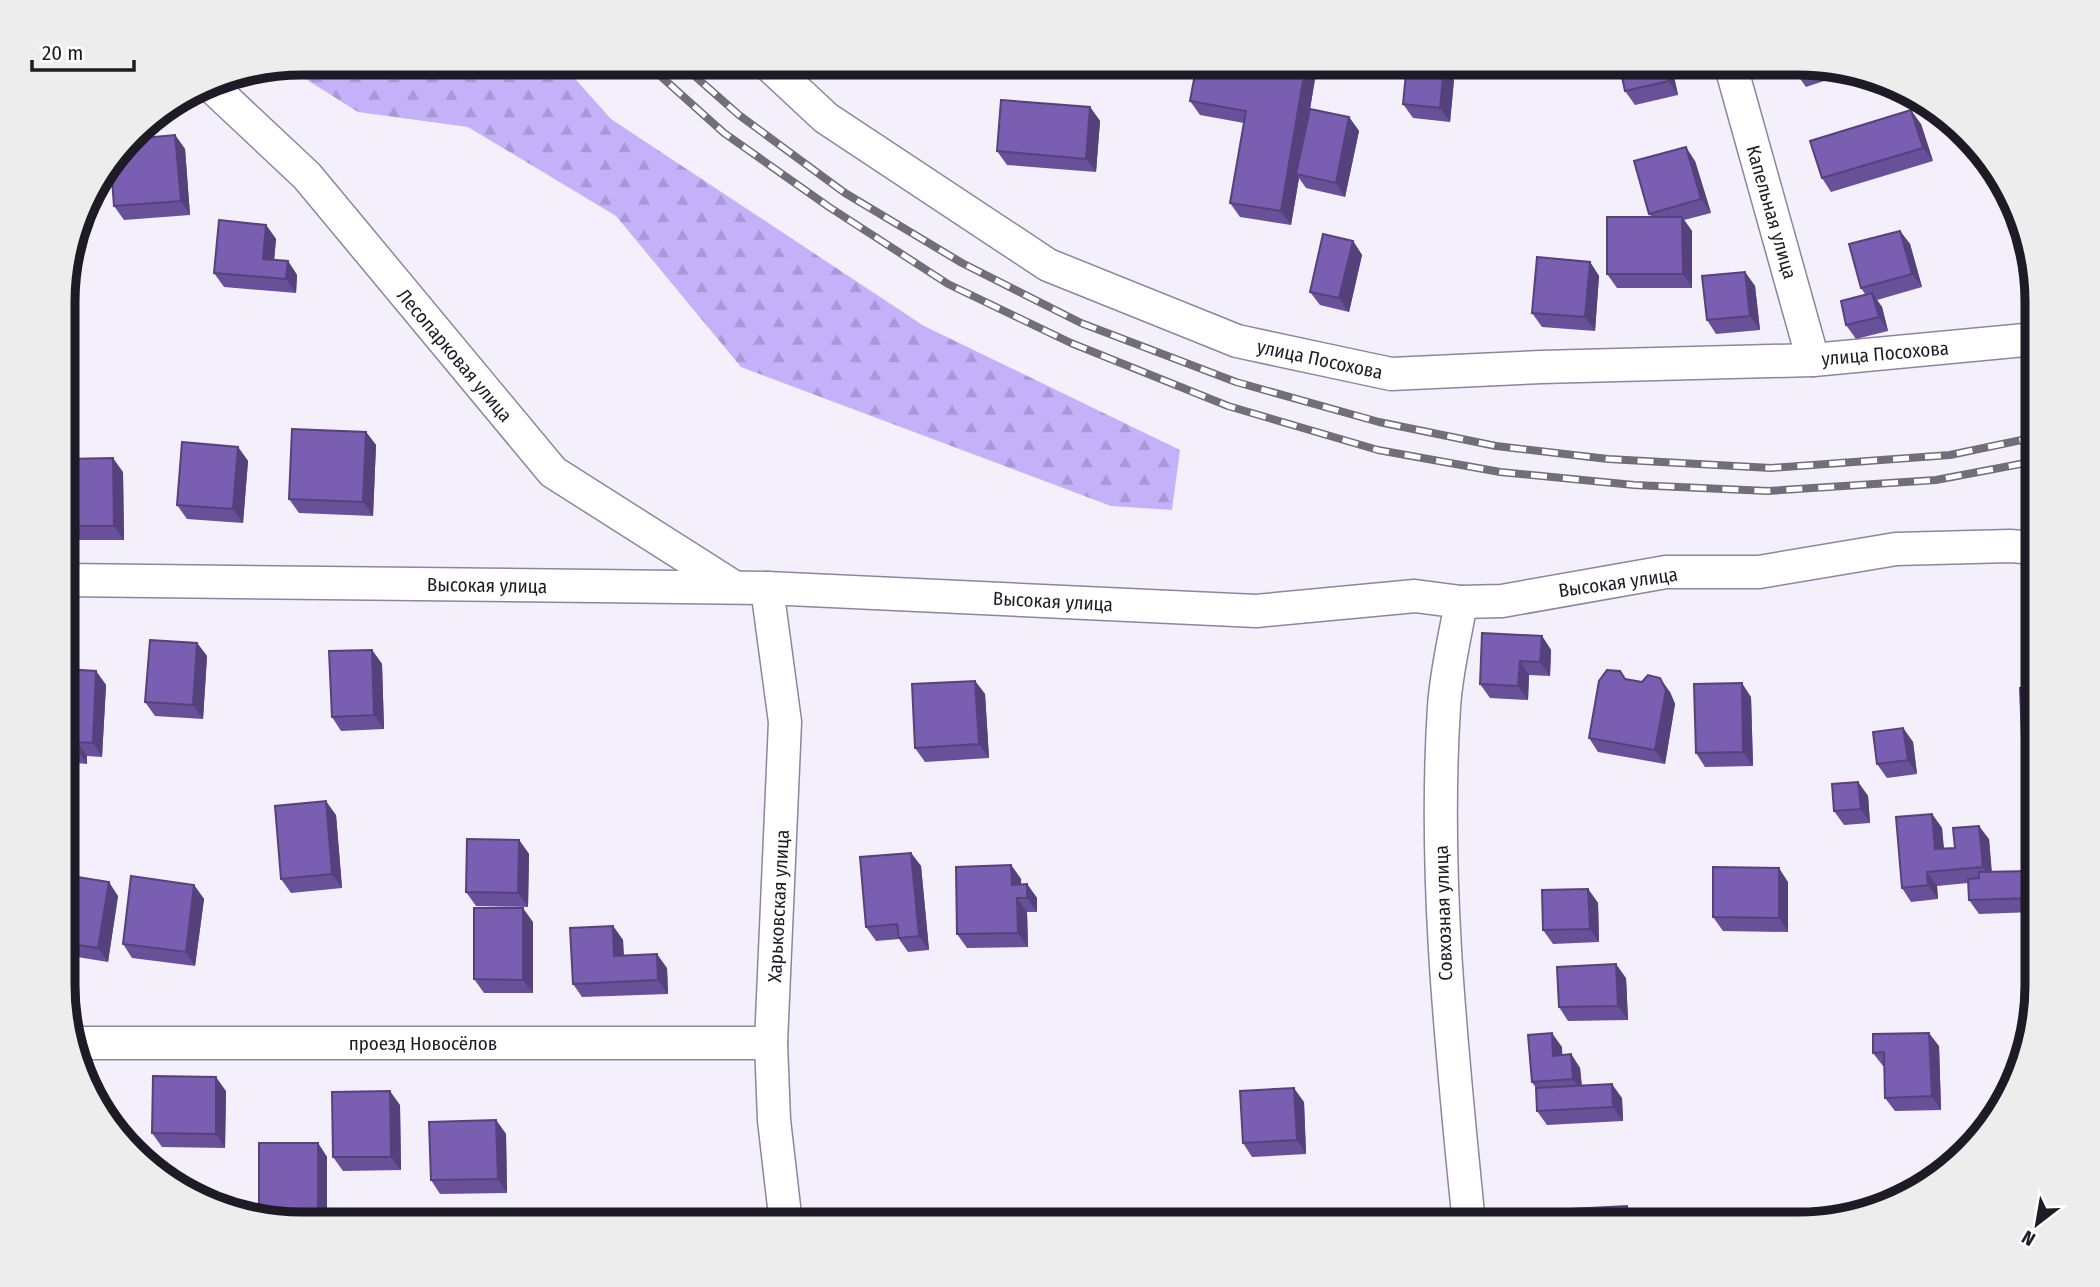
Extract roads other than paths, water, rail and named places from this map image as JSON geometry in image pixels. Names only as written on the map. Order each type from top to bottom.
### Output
[{"type":"street","name":"улица Посохова","points":[[780,75],[826,118],[1048,265],[1237,341],[1391,374],[1813,360],[2024,340]]},
{"type":"street","name":"Капельная улица","points":[[1733,75],[1813,360]]},
{"type":"street","name":"Лесопарковая улица","points":[[218,92],[307,176],[553,472],[734,587]]},
{"type":"street","name":"Высокая улица","points":[[75,580],[734,587],[1255,611],[1415,597],[1461,602],[1502,601],[1666,572],[1759,572],[1896,549],[2024,547]]},
{"type":"street","name":"Харьковская улица","points":[[767,588],[785,722],[771,1043],[774,1120],[785,1212]]},
{"type":"street","name":"Совхозная улица","points":[[1461,602],[1444,705],[1441,839],[1446,989],[1468,1211]]},
{"type":"street","name":"проезд Новосёлов","points":[[83,1043],[771,1043]]},
{"type":"railway","points":[[659,75],[724,133],[829,207],[948,284],[1071,343],[1228,406],[1378,450],[1500,472],[1634,485],[1768,491],[1936,480],[2024,463]]},
{"type":"railway","points":[[694,75],[739,115],[845,193],[962,263],[1081,323],[1236,382],[1379,422],[1496,446],[1608,459],[1771,468],[1950,455],[2024,440]]}]
